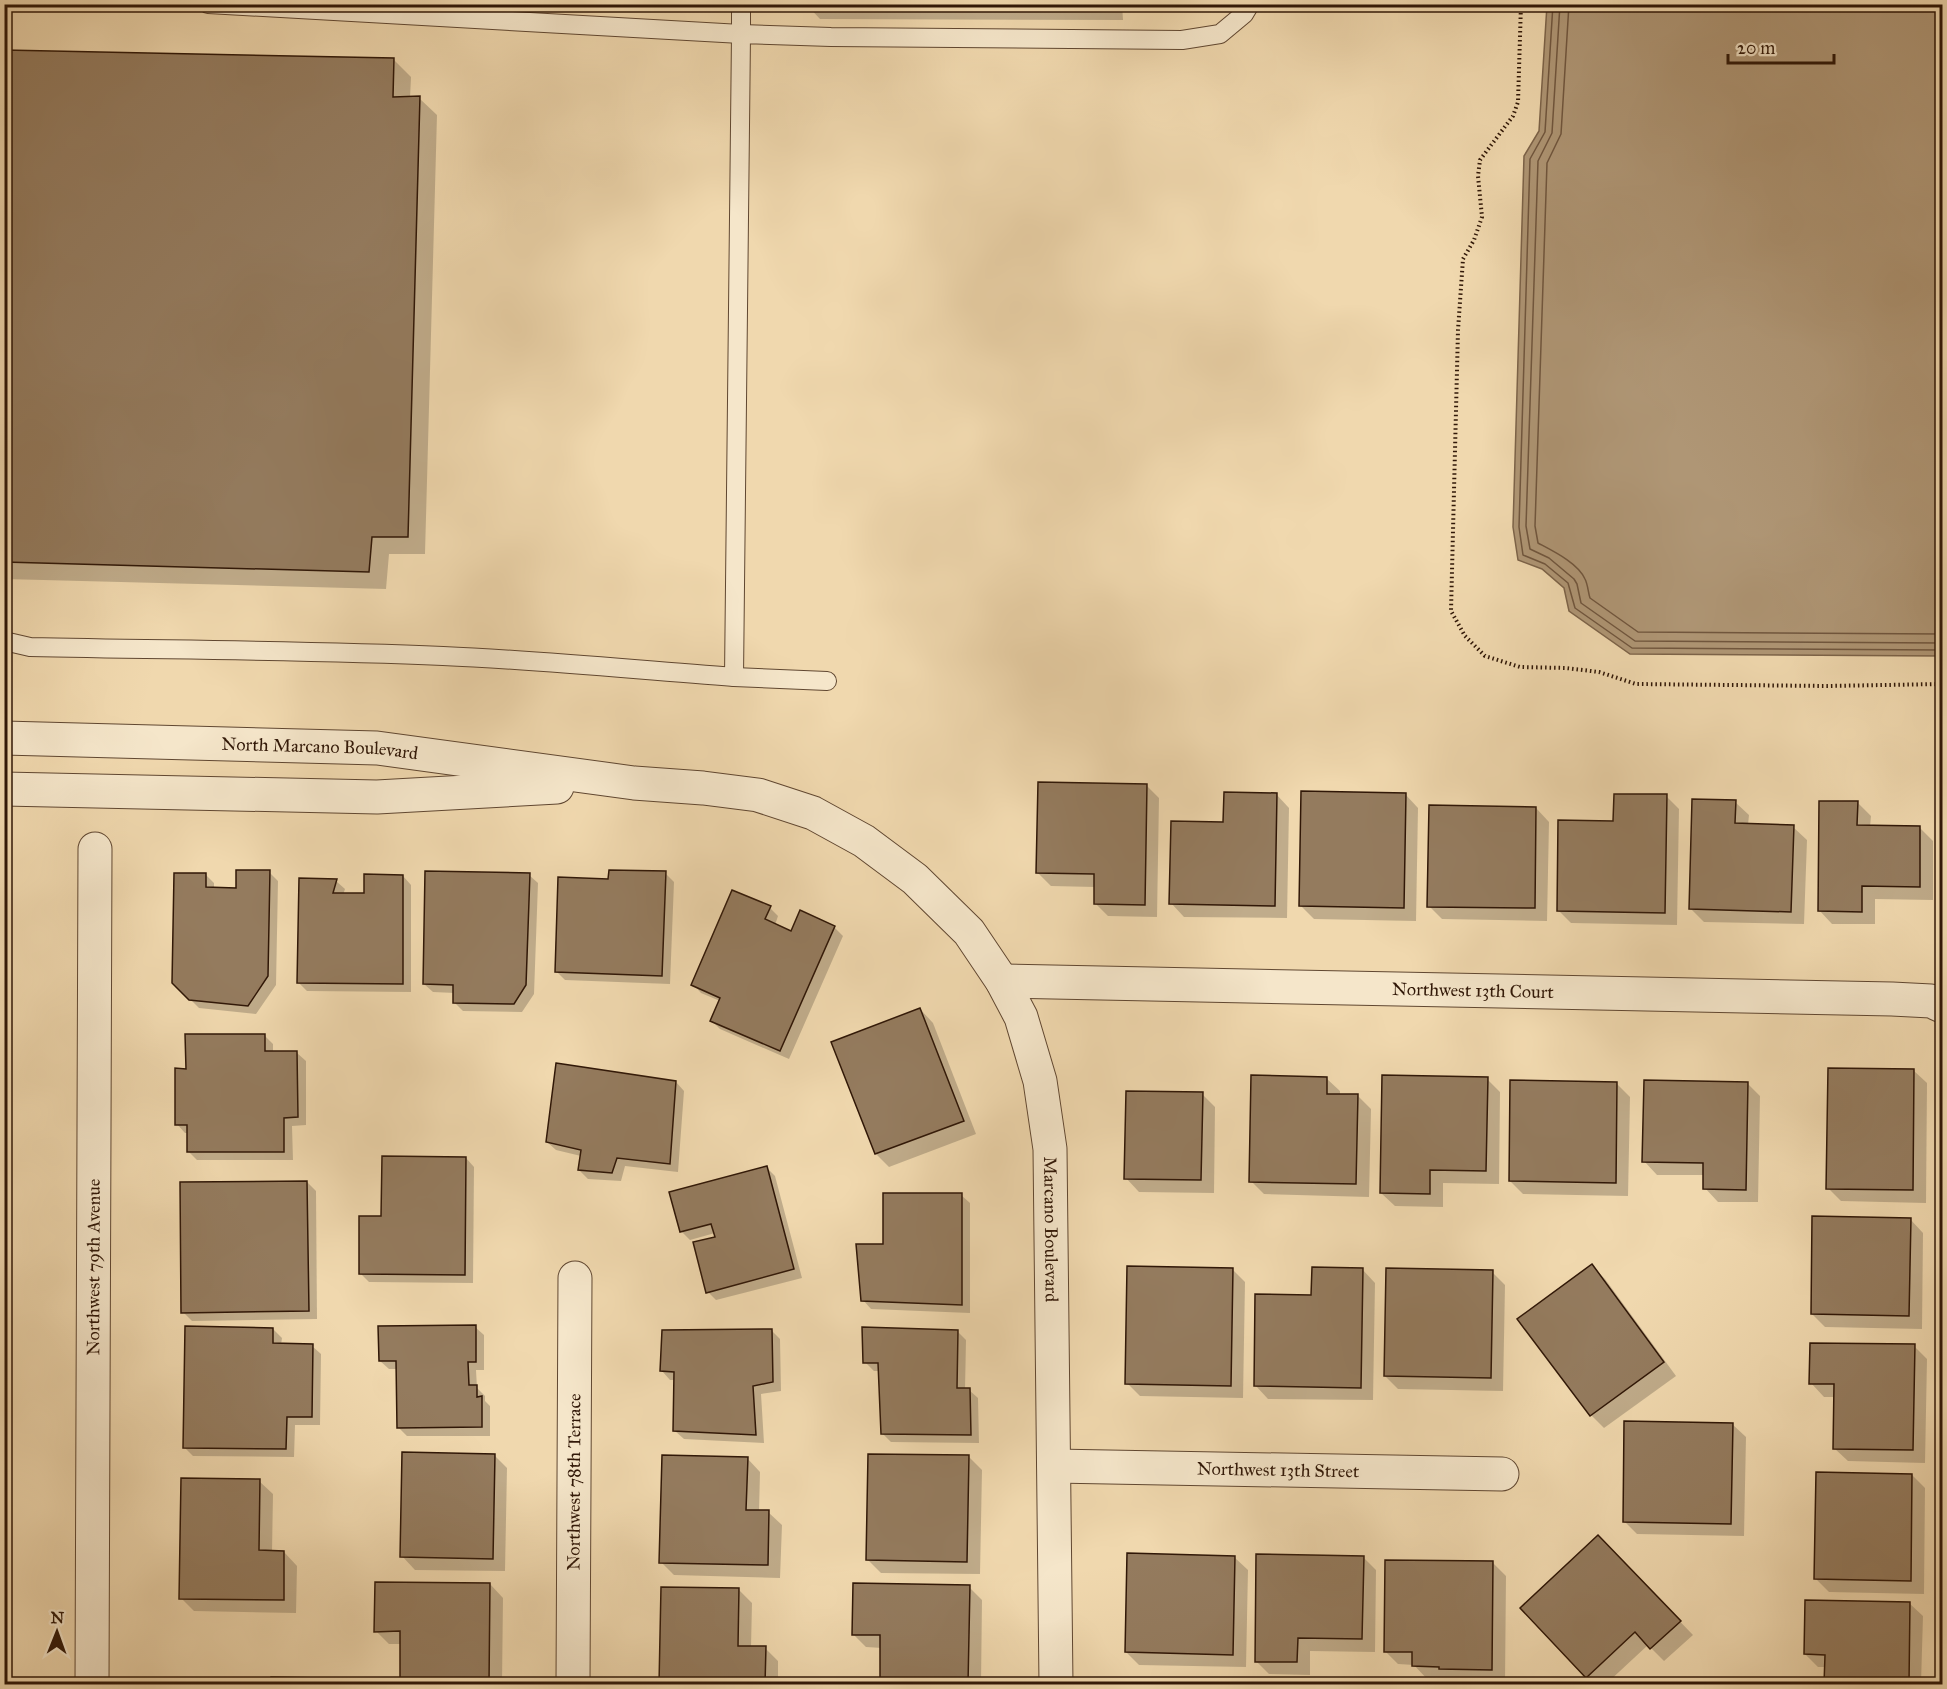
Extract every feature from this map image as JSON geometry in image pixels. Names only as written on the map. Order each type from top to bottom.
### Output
[{"type":"street","name":"North Marcano Boulevard","points":[[4,738],[377,748],[634,783],[758,795],[813,813],[864,841]]},
{"type":"street","name":"North Marcano Boulevard","points":[[4,789],[377,797],[634,783]]},
{"type":"street","name":"Marcano Boulevard","points":[[864,841],[915,879],[969,932],[1002,981],[1021,1017],[1040,1081],[1050,1149],[1056,1684]]},
{"type":"street","name":"Northwest 79th Avenue","points":[[92,1684],[95,849]]},
{"type":"street","name":"Northwest 13th Court","points":[[1002,981],[1892,999],[1931,1001],[1942,1006]]},
{"type":"street","name":"Northwest 78th Terrace","points":[[573,1684],[575,1278]]},
{"type":"street","name":"Northwest 13th Street","points":[[1054,1466],[1502,1474]]},
{"type":"lane","points":[[208,4],[741,34],[1182,40],[1220,34],[1244,14],[1250,4]]},
{"type":"lane","points":[[734,677],[741,4]]},
{"type":"lane","points":[[4,641],[30,647]]},
{"type":"lane","points":[[4,649],[30,647],[453,657],[734,677],[827,681]]},
{"type":"path","points":[[1521,4],[1518,102],[1513,116],[1480,160],[1478,176],[1482,217],[1474,240],[1463,259],[1458,330],[1451,611],[1465,636],[1485,656],[1520,667],[1566,668],[1599,672],[1636,684],[1827,686],[1942,684]]},
{"type":"water","points":[[1547,5],[1942,5],[1942,656],[1630,654],[1569,611],[1564,588],[1542,569],[1518,560],[1513,527],[1524,156],[1539,131]]},
{"type":"building","points":[[805,4],[1110,4],[1110,8],[805,6]]},
{"type":"building","points":[[4,50],[394,58],[393,97],[420,96],[408,537],[372,537],[369,572],[4,562]]},
{"type":"building","points":[[1038,782],[1147,784],[1145,905],[1094,904],[1094,874],[1036,873]]},
{"type":"building","points":[[1301,791],[1406,793],[1404,908],[1299,906]]},
{"type":"building","points":[[1224,792],[1277,793],[1275,906],[1169,904],[1171,821],[1223,822]]},
{"type":"building","points":[[1614,794],[1667,794],[1665,913],[1557,911],[1558,820],[1613,821]]},
{"type":"building","points":[[1692,799],[1736,800],[1735,823],[1794,825],[1791,912],[1689,909]]},
{"type":"building","points":[[1819,801],[1858,801],[1857,825],[1920,826],[1920,887],[1862,886],[1862,912],[1818,911]]},
{"type":"building","points":[[1429,805],[1536,807],[1535,908],[1427,907]]},
{"type":"building","points":[[236,870],[270,870],[268,976],[248,1006],[189,1000],[172,983],[174,873],[206,873],[206,887],[236,888]]},
{"type":"building","points":[[609,870],[666,871],[662,976],[555,972],[558,877],[608,879]]},
{"type":"building","points":[[425,871],[530,873],[526,985],[514,1004],[453,1003],[453,985],[423,984]]},
{"type":"building","points":[[364,874],[403,875],[403,984],[297,983],[299,878],[337,879],[333,893],[364,893]]},
{"type":"building","points":[[732,890],[771,906],[765,919],[791,931],[800,910],[835,926],[780,1051],[710,1021],[720,998],[691,985]]},
{"type":"building","points":[[920,1008],[964,1121],[875,1154],[831,1042]]},
{"type":"building","points":[[185,1034],[265,1034],[265,1051],[297,1051],[298,1117],[284,1118],[284,1152],[187,1152],[187,1125],[175,1125],[175,1068],[186,1069]]},
{"type":"building","points":[[556,1063],[676,1081],[670,1164],[617,1158],[612,1173],[578,1170],[581,1150],[546,1142]]},
{"type":"building","points":[[1828,1068],[1914,1069],[1913,1190],[1826,1189]]},
{"type":"building","points":[[1251,1075],[1327,1077],[1327,1094],[1358,1094],[1356,1184],[1249,1182]]},
{"type":"building","points":[[1382,1075],[1488,1077],[1486,1171],[1430,1170],[1430,1194],[1380,1193]]},
{"type":"building","points":[[1510,1080],[1617,1082],[1616,1183],[1509,1181]]},
{"type":"building","points":[[1644,1080],[1748,1082],[1746,1190],[1703,1189],[1703,1163],[1642,1162]]},
{"type":"building","points":[[1126,1091],[1203,1092],[1201,1180],[1124,1179]]},
{"type":"building","points":[[382,1156],[466,1157],[465,1275],[359,1274],[359,1216],[381,1216]]},
{"type":"building","points":[[767,1166],[794,1269],[706,1293],[693,1242],[715,1237],[711,1224],[680,1232],[669,1192]]},
{"type":"building","points":[[307,1181],[309,1311],[181,1313],[180,1182]]},
{"type":"building","points":[[883,1193],[962,1193],[962,1305],[861,1301],[856,1244],[883,1244]]},
{"type":"building","points":[[1812,1216],[1911,1218],[1909,1316],[1811,1314]]},
{"type":"building","points":[[1592,1264],[1664,1362],[1590,1416],[1517,1319]]},
{"type":"building","points":[[1127,1266],[1233,1268],[1231,1386],[1125,1384]]},
{"type":"building","points":[[1312,1267],[1363,1268],[1361,1388],[1254,1386],[1255,1294],[1311,1295]]},
{"type":"building","points":[[1386,1268],[1493,1270],[1491,1378],[1384,1376]]},
{"type":"building","points":[[476,1325],[476,1362],[468,1362],[469,1385],[477,1385],[477,1397],[482,1396],[482,1427],[397,1428],[396,1361],[379,1361],[378,1326]]},
{"type":"building","points":[[185,1326],[273,1328],[273,1343],[313,1344],[312,1417],[287,1417],[286,1449],[183,1448]]},
{"type":"building","points":[[862,1327],[958,1330],[957,1388],[970,1388],[971,1435],[881,1434],[878,1363],[863,1363]]},
{"type":"building","points":[[772,1329],[773,1382],[753,1386],[756,1435],[673,1431],[674,1372],[660,1371],[662,1330]]},
{"type":"building","points":[[1810,1343],[1915,1344],[1913,1450],[1833,1449],[1834,1384],[1809,1384]]},
{"type":"building","points":[[1624,1421],[1733,1423],[1731,1524],[1623,1522]]},
{"type":"building","points":[[402,1452],[495,1454],[493,1559],[400,1557]]},
{"type":"building","points":[[868,1454],[969,1455],[967,1562],[866,1560]]},
{"type":"building","points":[[662,1455],[748,1457],[746,1510],[769,1510],[768,1565],[659,1563]]},
{"type":"building","points":[[1816,1472],[1912,1474],[1911,1581],[1814,1579]]},
{"type":"building","points":[[181,1478],[260,1479],[259,1550],[284,1551],[284,1600],[179,1599]]},
{"type":"building","points":[[1598,1535],[1681,1621],[1650,1649],[1635,1632],[1586,1678],[1520,1608]]},
{"type":"building","points":[[1127,1553],[1235,1556],[1233,1655],[1125,1652]]},
{"type":"building","points":[[1256,1554],[1364,1556],[1362,1639],[1298,1638],[1297,1662],[1255,1662]]},
{"type":"building","points":[[1385,1560],[1493,1561],[1492,1670],[1412,1666],[1412,1652],[1384,1652]]},
{"type":"building","points":[[375,1582],[490,1583],[489,1684],[400,1684],[400,1631],[374,1632]]},
{"type":"building","points":[[853,1583],[970,1585],[968,1684],[880,1684],[880,1635],[852,1635]]},
{"type":"building","points":[[661,1587],[739,1588],[738,1646],[766,1646],[765,1684],[659,1684]]},
{"type":"building","points":[[1805,1600],[1910,1602],[1909,1684],[1824,1684],[1825,1655],[1804,1654]]},
{"type":"building","points":[[271,1677],[324,1678],[324,1684],[270,1684]]}]
